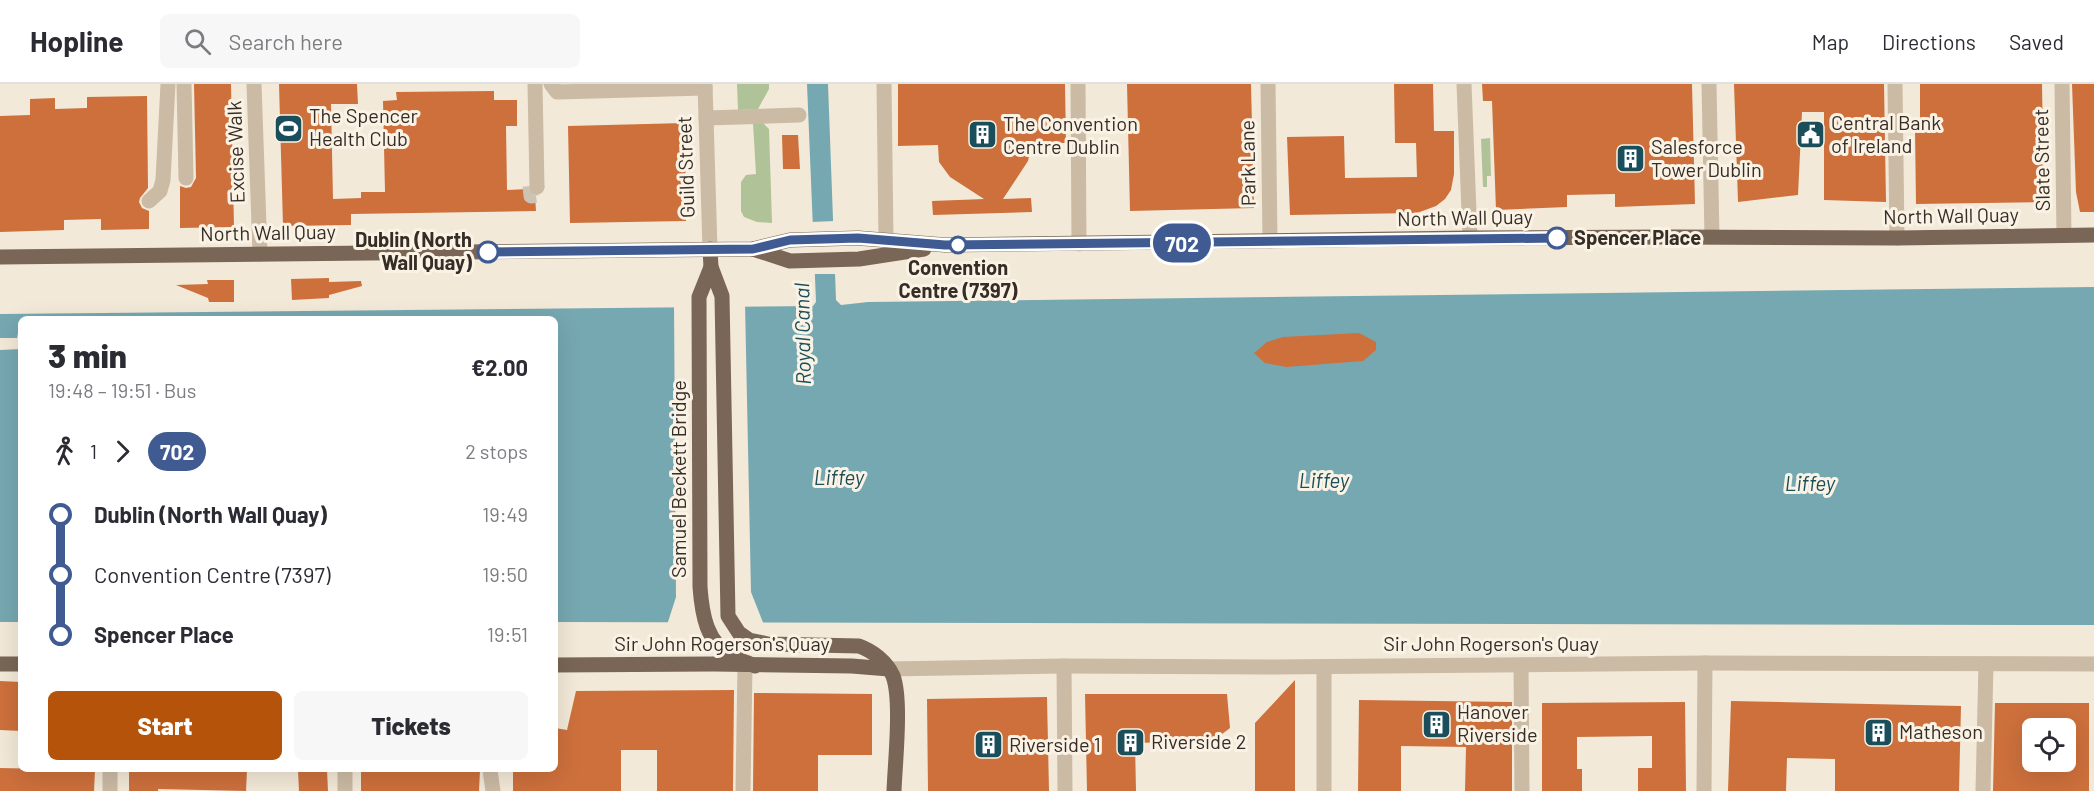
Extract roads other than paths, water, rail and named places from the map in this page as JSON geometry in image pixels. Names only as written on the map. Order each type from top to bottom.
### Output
[{"type":"main road","name":"North Wall Quay","points":[[0,257],[753,249],[790,240],[858,238],[945,245],[1470,238],[1897,238],[2094,235]]},
{"type":"main road","name":"North Wall Quay","points":[[753,249],[790,261],[859,259],[945,245]]},
{"type":"main road","name":"Samuel Beckett Bridge","points":[[710,249],[711,267],[722,296],[726,607],[728,616],[734,625]]},
{"type":"main road","name":"Samuel Beckett Bridge","points":[[711,267],[699,297],[700,587],[705,625],[712,638],[732,657],[750,666]]},
{"type":"main road","name":"Sir John Rogerson's Quay","points":[[734,625],[749,640],[768,644],[859,646],[875,654],[889,669]]},
{"type":"main road","points":[[0,664],[18,664]]},
{"type":"main road","name":"Sir John Rogerson's Quay","points":[[558,665],[852,666],[889,669]]},
{"type":"main road","points":[[889,669],[894,678],[897,711],[894,791]]},
{"type":"street","points":[[149,201],[160,191],[163,180],[168,84]]},
{"type":"street","points":[[184,84],[186,178]]},
{"type":"street","name":"Excise Walk","points":[[254,84],[260,254]]},
{"type":"street","points":[[528,84],[534,186],[535,84]]},
{"type":"street","points":[[551,84],[557,92],[705,86]]},
{"type":"street","points":[[884,84],[886,239]]},
{"type":"street","points":[[1077,84],[1079,244]]},
{"type":"street","name":"Park Lane","points":[[1268,84],[1270,241]]},
{"type":"street","points":[[1464,84],[1470,238]]},
{"type":"street","points":[[1709,84],[1712,237]]},
{"type":"street","points":[[1895,84],[1897,238]]},
{"type":"street","name":"Slate Street","points":[[2062,84],[2064,236]]},
{"type":"street","name":"Guild Street","points":[[705,86],[710,249]]},
{"type":"street","points":[[706,118],[799,115]]},
{"type":"street","points":[[1704,791],[1705,663]]},
{"type":"street","name":"Sir John Rogerson's Quay","points":[[889,669],[1705,663],[2094,664]]},
{"type":"street","points":[[1983,791],[1986,664]]},
{"type":"street","points":[[1521,665],[1522,791]]},
{"type":"street","points":[[743,791],[750,666]]},
{"type":"street","points":[[1064,666],[1065,791]]},
{"type":"street","points":[[1324,667],[1324,791]]},
{"type":"street","points":[[110,772],[110,791]]},
{"type":"street","points":[[345,772],[345,791]]},
{"type":"street","points":[[490,772],[493,791]]},
{"type":"water","points":[[807,84],[828,84],[836,300],[841,305],[868,302],[2094,287],[2094,625],[558,622],[558,316],[18,316],[18,622],[0,622],[0,314],[813,306],[816,302]]},
{"type":"tunnel","points":[[530,186],[531,196],[538,195],[537,187]]},
{"type":"place","name":"The Spencer Health Club","points":[[288,128]]},
{"type":"place","name":"Central Bank of Ireland","points":[[1810,134]]},
{"type":"place","name":"The Convention Centre Dublin","points":[[982,135]]},
{"type":"place","name":"Salesforce Tower Dublin","points":[[1630,158]]},
{"type":"place","name":"Spencer Place","points":[[1557,238]]},
{"type":"place","name":"Convention Centre (7397)","points":[[958,245]]},
{"type":"place","name":"Dublin (North Wall Quay)","points":[[488,252]]},
{"type":"place","name":"Hanover Riverside","points":[[1436,724]]},
{"type":"place","name":"Matheson","points":[[1878,732]]},
{"type":"place","name":"Riverside 2","points":[[1130,742]]},
{"type":"place","name":"Riverside 1","points":[[988,745]]},
{"type":"water label","name":"Royal Canal","points":[[803,334]]},
{"type":"water label","name":"Liffey","points":[[839,478]]},
{"type":"water label","name":"Liffey","points":[[1324,481]]},
{"type":"water label","name":"Liffey","points":[[1810,484]]}]
